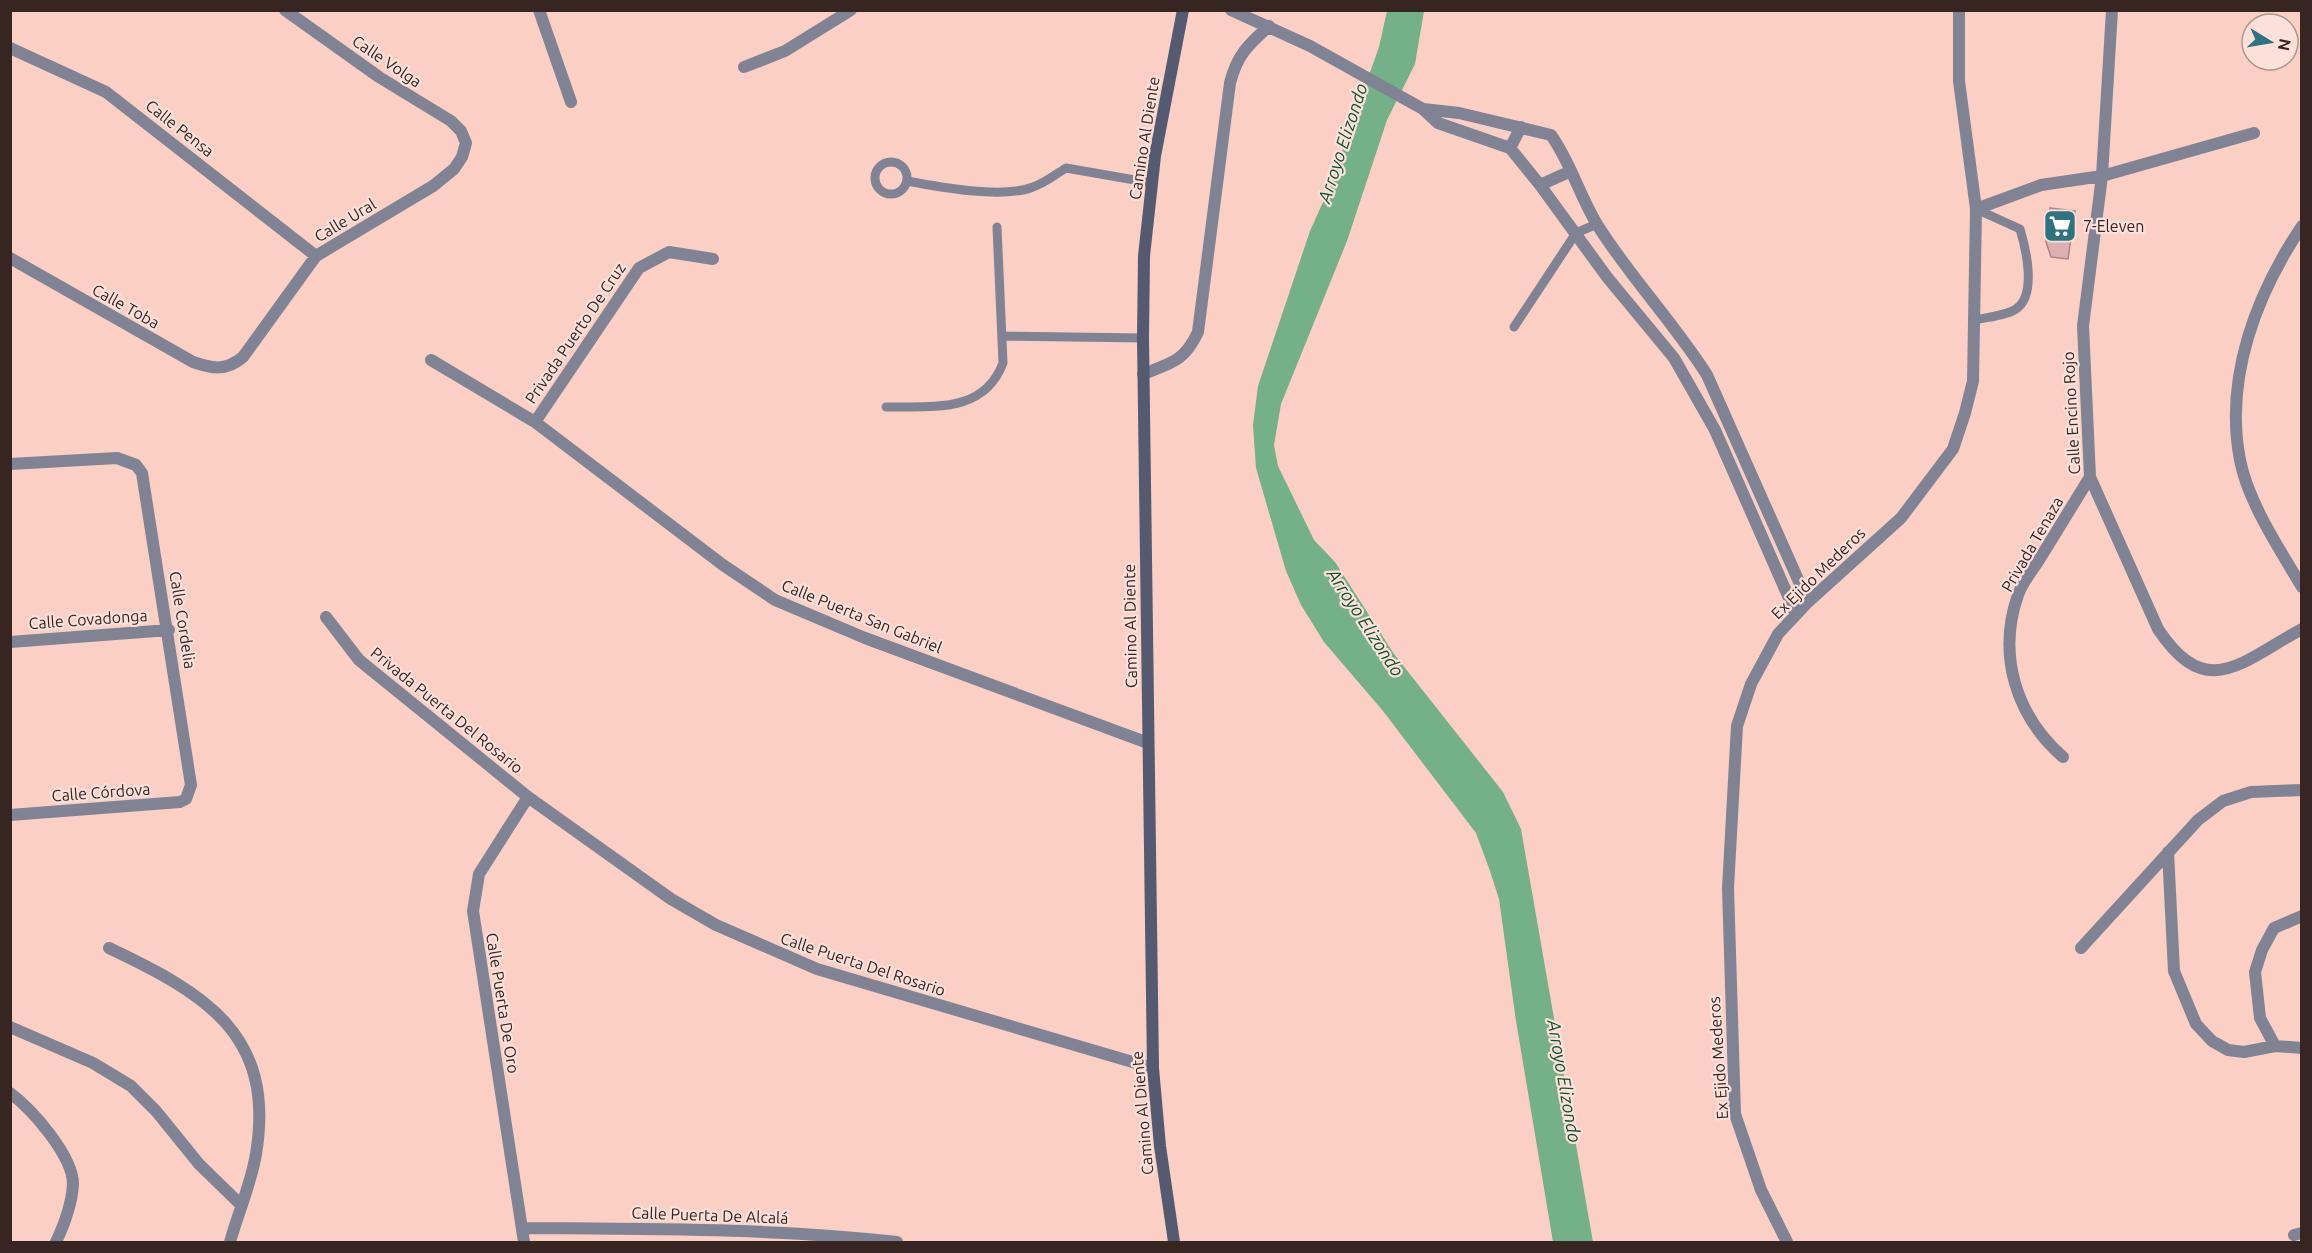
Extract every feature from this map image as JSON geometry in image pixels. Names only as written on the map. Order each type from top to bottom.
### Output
[{"type":"street","name":"Calle Volga","points":[[285,10],[378,77],[451,122],[462,131],[466,143]]},
{"type":"street","points":[[539,10],[571,102]]},
{"type":"street","points":[[744,67],[785,51],[851,10]]},
{"type":"street","name":"Camino Al Diente","points":[[1174,1242],[1160,1146],[1153,1068],[1143,338],[1144,256],[1152,183],[1183,10]]},
{"type":"street","points":[[1231,10],[1269,26],[1338,61],[1423,109],[1438,123],[1510,148],[1607,277],[1674,358],[1715,430],[1796,614]]},
{"type":"street","name":"Ex Ejido Mederos","points":[[1787,1242],[1761,1190],[1736,1114],[1732,1068],[1728,888],[1737,726],[1757,674],[1778,634],[1808,602],[1901,518],[1953,449],[1973,381],[1975,320],[1976,209],[1959,81],[1959,10]]},
{"type":"street","name":"Calle Encino Rojo","points":[[2112,10],[2102,176],[2083,326],[2090,477],[2158,629],[2173,652],[2184,661],[2211,671],[2236,667],[2301,629]]},
{"type":"street","points":[[1143,374],[1178,361],[1190,349],[1198,332],[1234,64],[1247,45],[1269,26]]},
{"type":"street","name":"Calle Pensa","points":[[10,48],[106,92],[316,256]]},
{"type":"street","points":[[1423,109],[1459,113],[1551,135],[1572,171],[1597,224],[1624,265],[1685,341],[1707,375],[1808,602]]},
{"type":"street","points":[[1510,148],[1521,127]]},
{"type":"street","points":[[1976,209],[2041,185],[2102,176],[2254,133]]},
{"type":"street","name":"Calle Ural","points":[[230,367],[243,357],[316,256],[433,186],[454,169],[462,158],[466,143]]},
{"type":"street","points":[[1540,185],[1572,171]]},
{"type":"street","points":[[2301,226],[2256,308],[2239,371],[2237,419],[2240,459],[2248,488],[2301,588]]},
{"type":"street","name":"Privada Puerto De Cruz","points":[[535,422],[639,268],[669,252],[713,259]]},
{"type":"street","name":"Calle Toba","points":[[10,258],[193,362],[210,369],[230,367]]},
{"type":"street","name":"Calle Puerta San Gabriel","points":[[431,360],[535,422],[723,565],[776,600],[865,638],[1148,743]]},
{"type":"street","points":[[1715,430],[1730,423]]},
{"type":"street","name":"Calle Cordelia","points":[[10,464],[117,458],[128,460],[142,473],[169,630],[191,785],[190,792]]},
{"type":"street","name":"Privada Tenaza","points":[[2063,756],[2044,740],[2023,706],[2008,652],[2010,624],[2018,593],[2090,477]]},
{"type":"street","name":"Privada Puerta Del Rosario","points":[[326,617],[359,660],[528,797]]},
{"type":"street","name":"Calle Covadonga","points":[[10,642],[169,630]]},
{"type":"street","points":[[2081,948],[2198,820],[2223,801],[2251,792],[2301,790]]},
{"type":"street","name":"Calle Córdova","points":[[10,815],[180,802],[190,792]]},
{"type":"street","name":"Calle Puerta Del Rosario","points":[[528,797],[671,899],[759,946],[817,969],[1153,1068]]},
{"type":"street","name":"Calle Puerta De Oro","points":[[524,1242],[473,911],[479,874],[528,797]]},
{"type":"street","points":[[2168,852],[2174,972],[2196,1024],[2212,1041],[2228,1050],[2244,1052],[2275,1046],[2301,1048]]},
{"type":"street","points":[[2275,1046],[2260,1018],[2255,972],[2262,950],[2274,928],[2301,916]]},
{"type":"street","points":[[109,948],[168,976],[203,1000],[229,1024],[245,1050],[255,1082],[260,1123],[255,1157],[231,1242]]},
{"type":"street","points":[[10,1027],[93,1063],[130,1086],[156,1111],[199,1164],[240,1204]]},
{"type":"street","points":[[10,1093],[46,1130],[68,1163],[73,1182],[69,1205],[56,1242]]},
{"type":"street","name":"Calle Puerta De Alcalá","points":[[522,1228],[682,1229],[851,1237],[897,1242]]},
{"type":"lane","points":[[907,181],[950,189],[1020,191],[1035,187],[1066,168],[1152,183]]},
{"type":"lane","points":[[1975,320],[2015,310],[2026,300],[2028,287],[2020,229],[1976,209]]},
{"type":"lane","points":[[1514,327],[1576,233],[1597,224]]},
{"type":"lane","points":[[886,407],[964,402],[984,393],[997,379],[1003,363],[997,227]]},
{"type":"lane","points":[[1002,336],[1143,338]]},
{"type":"water","name":"Arroyo Elizondo","points":[[1387,11],[1424,11],[1415,64],[1387,120],[1347,241],[1281,404],[1274,445],[1278,466],[1314,540],[1335,562],[1394,654],[1503,792],[1521,829],[1593,1242],[1553,1242],[1516,1021],[1499,899],[1476,833],[1383,711],[1324,642],[1301,605],[1286,571],[1256,468],[1253,425],[1258,386],[1310,231],[1328,191],[1379,47]]},
{"type":"building","name":"7-Eleven","points":[[2050,208],[2075,211],[2068,259],[2051,257],[2046,242]]},
{"type":"place","name":"7-Eleven","points":[[2060,226]]}]
